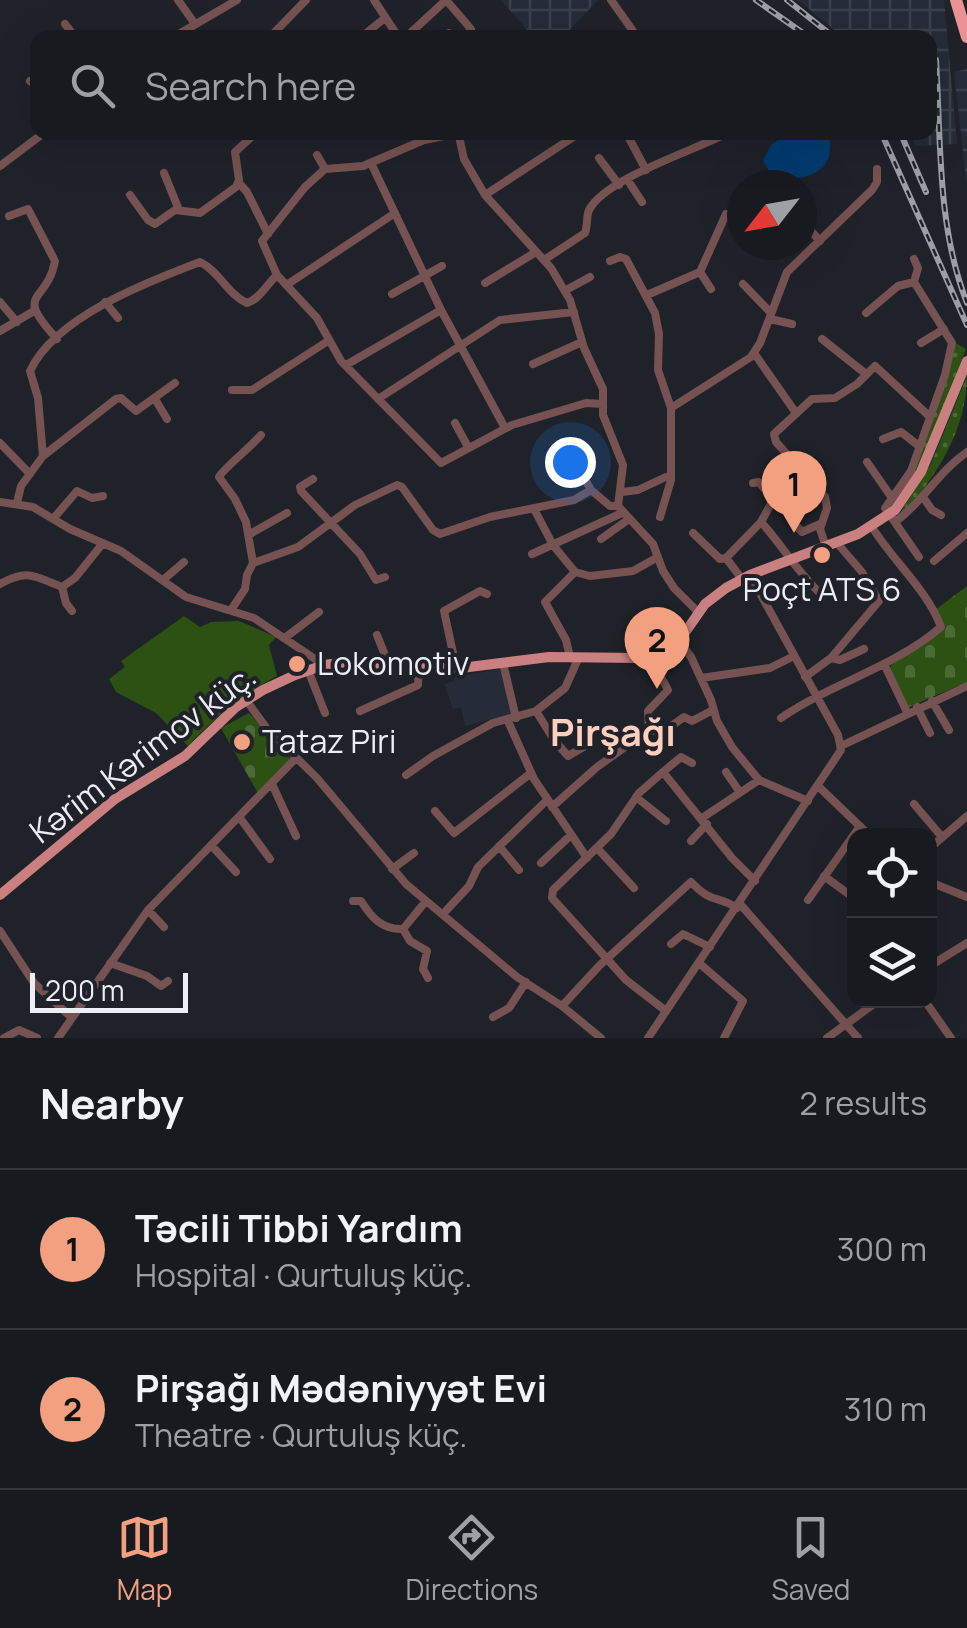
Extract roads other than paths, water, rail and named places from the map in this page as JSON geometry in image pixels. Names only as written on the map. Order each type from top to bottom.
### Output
[{"type":"highway","points":[[956,0],[967,37]]},
{"type":"main road","points":[[658,655],[678,642],[698,612],[746,577],[892,519],[921,472],[966,365]]},
{"type":"main road","name":"Kərim Kərimov küç.","points":[[0,896],[116,800],[185,756],[246,700],[308,670],[324,665],[453,668],[574,657],[628,659],[658,655]]},
{"type":"street","points":[[178,0],[195,24]]},
{"type":"street","points":[[185,30],[237,0]]},
{"type":"street","points":[[277,30],[306,0]]},
{"type":"street","points":[[411,30],[446,0],[470,30]]},
{"type":"street","points":[[611,0],[632,30]]},
{"type":"street","points":[[379,2],[395,30]]},
{"type":"street","points":[[370,30],[385,18]]},
{"type":"street","points":[[65,24],[70,30]]},
{"type":"street","points":[[1,161],[33,140]]},
{"type":"street","points":[[248,140],[235,152],[239,184],[268,234]]},
{"type":"street","points":[[424,140],[371,163],[325,169],[299,194],[262,243],[277,273],[324,319],[328,342],[346,365],[441,463],[504,428],[586,403],[603,404]]},
{"type":"street","points":[[460,140],[464,158],[485,196],[566,290],[582,342],[603,389],[605,421],[624,465],[623,513],[600,539]]},
{"type":"street","points":[[485,196],[569,140]]},
{"type":"street","points":[[630,140],[646,170]]},
{"type":"street","points":[[694,140],[697,146]]},
{"type":"street","points":[[544,260],[585,233],[590,210],[623,182],[711,140]]},
{"type":"street","points":[[317,155],[325,169]]},
{"type":"street","points":[[599,158],[642,202]]},
{"type":"street","points":[[371,163],[441,310],[504,428]]},
{"type":"street","points":[[671,408],[743,364],[754,353],[787,272],[872,190],[877,182],[876,169]]},
{"type":"street","points":[[164,173],[179,210]]},
{"type":"street","points":[[130,195],[155,224],[179,210],[200,213],[239,184]]},
{"type":"street","points":[[9,216],[28,209],[56,261],[36,296],[34,311],[57,339]]},
{"type":"street","points":[[288,284],[394,213]]},
{"type":"street","points":[[647,294],[700,272],[726,214]]},
{"type":"street","points":[[817,237],[820,240]]},
{"type":"street","points":[[485,283],[536,252]]},
{"type":"street","points":[[610,261],[626,259],[647,294],[658,326],[658,370],[671,408],[670,475],[660,517]]},
{"type":"street","points":[[914,259],[918,268],[914,282],[952,342],[952,352],[910,471],[885,508],[919,557]]},
{"type":"street","points":[[43,456],[38,398],[30,372],[57,339],[106,302],[200,262],[238,299],[248,303],[277,273]]},
{"type":"street","points":[[392,294],[442,266]]},
{"type":"street","points":[[700,272],[710,289]]},
{"type":"street","points":[[566,290],[590,277]]},
{"type":"street","points":[[866,313],[898,286],[914,282]]},
{"type":"street","points":[[743,284],[771,316],[792,324]]},
{"type":"street","points":[[0,302],[17,322]]},
{"type":"street","points":[[106,302],[118,318]]},
{"type":"street","points":[[346,365],[441,310]]},
{"type":"street","points":[[0,331],[34,311]]},
{"type":"street","points":[[378,399],[508,317],[574,312]]},
{"type":"street","points":[[921,343],[944,329]]},
{"type":"street","points":[[822,339],[866,374]]},
{"type":"street","points":[[232,390],[252,390],[328,342]]},
{"type":"street","points":[[533,364],[582,342]]},
{"type":"street","points":[[754,353],[796,413]]},
{"type":"street","points":[[793,522],[802,532],[820,524],[826,508],[825,498],[774,439],[777,430],[796,413],[816,398],[840,395],[872,367],[879,366],[929,416]]},
{"type":"street","points":[[17,503],[19,490],[43,456],[116,398],[122,398],[136,411],[175,383]]},
{"type":"street","points":[[155,400],[168,420]]},
{"type":"street","points":[[455,423],[468,447]]},
{"type":"street","points":[[883,439],[901,432],[919,446]]},
{"type":"street","points":[[231,610],[245,589],[253,563],[250,534],[235,498],[219,477],[262,435]]},
{"type":"street","points":[[0,443],[30,474]]},
{"type":"street","points":[[892,519],[923,497],[937,478],[967,452]]},
{"type":"street","points":[[556,460],[572,456],[590,490],[623,513],[653,544],[674,588],[698,612]]},
{"type":"street","points":[[867,462],[892,498]]},
{"type":"street","points":[[622,492],[638,490],[670,475]]},
{"type":"street","points":[[312,479],[300,489],[360,554],[376,580],[385,577]]},
{"type":"street","points":[[692,532],[720,559],[726,558],[761,522],[773,500],[760,482],[753,484]]},
{"type":"street","points":[[253,563],[298,548],[355,505],[399,485],[440,534],[480,520],[574,500],[590,490]]},
{"type":"street","points":[[53,519],[77,490],[92,498],[103,496]]},
{"type":"street","points":[[923,497],[942,516]]},
{"type":"street","points":[[0,502],[17,503],[130,556],[200,604],[231,610],[286,637],[324,665]]},
{"type":"street","points":[[534,509],[552,546],[575,572],[590,576],[633,571],[658,556]]},
{"type":"street","points":[[250,534],[288,513]]},
{"type":"street","points":[[532,554],[623,513]]},
{"type":"street","points":[[761,522],[793,560],[802,584],[823,596]]},
{"type":"street","points":[[805,676],[831,658],[880,598],[831,545],[820,524]]},
{"type":"street","points":[[780,718],[815,696],[884,666],[939,630],[941,624],[872,528]]},
{"type":"street","points":[[934,561],[967,533]]},
{"type":"street","points":[[62,588],[76,578],[103,543]]},
{"type":"street","points":[[726,558],[746,577],[794,656],[841,746]]},
{"type":"street","points":[[163,580],[184,562]]},
{"type":"street","points":[[406,775],[487,726],[536,712],[565,688],[574,657],[546,602],[575,572]]},
{"type":"street","points":[[0,584],[32,574],[62,588]]},
{"type":"street","points":[[62,588],[72,611]]},
{"type":"street","points":[[453,668],[454,653],[444,611],[480,590],[488,594]]},
{"type":"street","points":[[286,637],[318,612]]},
{"type":"street","points":[[377,635],[388,664]]},
{"type":"street","points":[[678,642],[701,678],[729,744],[759,780],[808,801]]},
{"type":"street","points":[[831,658],[840,660],[864,649]]},
{"type":"street","points":[[649,730],[648,711],[668,692],[658,669],[658,655]]},
{"type":"street","points":[[701,678],[770,668],[794,656]]},
{"type":"street","points":[[503,663],[511,718],[531,773],[587,858]]},
{"type":"street","points":[[360,711],[418,684],[419,665]]},
{"type":"street","points":[[884,666],[906,712]]},
{"type":"street","points":[[308,670],[326,713]]},
{"type":"street","points":[[648,1038],[841,746],[967,686]]},
{"type":"street","points":[[246,700],[392,869],[526,982],[601,1038]]},
{"type":"street","points":[[932,701],[949,730]]},
{"type":"street","points":[[918,707],[930,733]]},
{"type":"street","points":[[443,914],[499,846],[597,767],[649,730],[663,732],[684,717],[692,721],[713,710]]},
{"type":"street","points":[[536,712],[568,756],[592,742]]},
{"type":"street","points":[[444,736],[450,748]]},
{"type":"street","points":[[666,1011],[606,960],[551,895],[663,772],[682,757],[692,763]]},
{"type":"street","points":[[72,1038],[61,1034],[148,910],[296,758]]},
{"type":"street","points":[[663,772],[755,881]]},
{"type":"street","points":[[726,772],[740,791]]},
{"type":"street","points":[[435,811],[451,836],[531,773]]},
{"type":"street","points":[[691,841],[704,821],[759,780]]},
{"type":"street","points":[[272,784],[296,836]]},
{"type":"street","points":[[808,900],[860,826],[818,786]]},
{"type":"street","points":[[636,798],[666,822]]},
{"type":"street","points":[[914,804],[942,837]]},
{"type":"street","points":[[937,842],[967,816]]},
{"type":"street","points":[[240,818],[270,859]]},
{"type":"street","points":[[541,863],[572,835]]},
{"type":"street","points":[[211,845],[236,872]]},
{"type":"street","points":[[499,846],[519,870]]},
{"type":"street","points":[[597,848],[634,888]]},
{"type":"street","points":[[392,869],[414,854]]},
{"type":"street","points":[[562,1006],[698,872]]},
{"type":"street","points":[[824,876],[847,893]]},
{"type":"street","points":[[691,882],[710,900],[738,906],[858,1038]]},
{"type":"street","points":[[937,885],[967,898]]},
{"type":"street","points":[[353,901],[361,900],[368,914],[384,926],[403,929]]},
{"type":"street","points":[[403,929],[426,900]]},
{"type":"street","points":[[148,910],[164,927]]},
{"type":"street","points":[[403,929],[410,941],[427,951],[423,969],[428,978]]},
{"type":"street","points":[[0,931],[34,983],[71,1017]]},
{"type":"street","points":[[671,944],[683,934],[710,947]]},
{"type":"street","points":[[937,962],[967,943]]},
{"type":"street","points":[[699,963],[743,1001],[724,1038]]},
{"type":"street","points":[[110,964],[146,976],[161,986],[168,982]]},
{"type":"street","points":[[493,1017],[510,1008],[526,982]]},
{"type":"street","points":[[827,1038],[866,1008]]},
{"type":"street","points":[[931,1008],[952,1038]]},
{"type":"street","points":[[4,1038],[18,1030],[37,1038]]},
{"type":"water","points":[[778,140],[829,140],[829,157],[817,172],[769,170],[763,161]]},
{"type":"railway","points":[[756,0],[799,30]]},
{"type":"railway","points":[[787,0],[825,30]]},
{"type":"railway","points":[[937,83],[945,214],[967,303]]},
{"type":"railway","points":[[885,140],[967,325]]},
{"type":"railway","points":[[903,140],[926,192]]},
{"type":"place","name":"Təcili Tibbi Yardım","points":[[794,533]]},
{"type":"place","name":"Poçt ATS 6","points":[[822,555]]},
{"type":"place","name":"Lokomotiv","points":[[297,664]]},
{"type":"place","name":"Pirşağı Mədəniyyət Evi","points":[[657,689]]},
{"type":"place","name":"Tataz Piri","points":[[242,742]]},
{"type":"district","name":"Pirşağı","points":[[613,733]]}]
